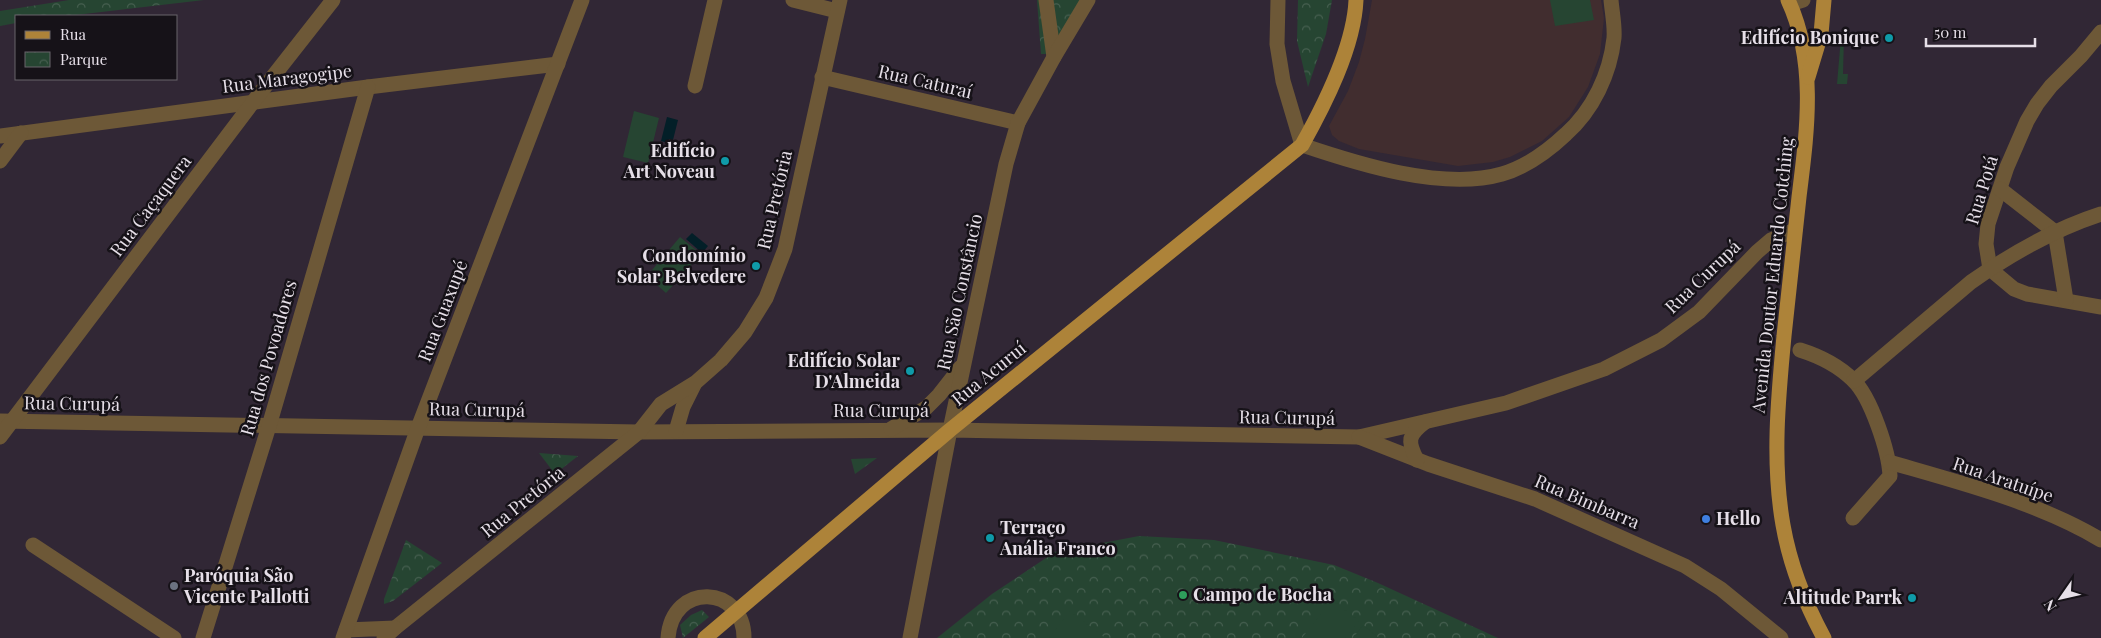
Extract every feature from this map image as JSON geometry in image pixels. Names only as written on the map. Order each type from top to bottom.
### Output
[{"type":"main road","points":[[1302,145],[1318,116],[1341,65],[1355,12],[1356,0]]},
{"type":"main road","points":[[1807,78],[1821,34],[1824,0]]},
{"type":"main road","name":"Avenida Doutor Eduardo Cotching","points":[[1794,1],[1807,78],[1806,138],[1779,381],[1778,489],[1783,526],[1796,577],[1824,638]]},
{"type":"main road","name":"Rua Acuruí","points":[[705,638],[950,430],[1302,145]]},
{"type":"street","name":"Rua Caçaquera","points":[[0,437],[6,422],[333,0]]},
{"type":"street","name":"Rua Guaxupé","points":[[345,634],[418,428],[582,0]]},
{"type":"street","points":[[695,86],[715,0]]},
{"type":"street","points":[[793,0],[838,5]]},
{"type":"street","points":[[1046,0],[1054,57]]},
{"type":"street","name":"Rua São Constâncio","points":[[910,638],[950,430],[1006,164],[1018,123],[1088,0]]},
{"type":"street","points":[[1278,0],[1278,44],[1282,81],[1302,145],[1357,163],[1440,178],[1476,178],[1504,174],[1527,163],[1553,146],[1575,126],[1591,106],[1604,77],[1614,38],[1612,0]]},
{"type":"street","name":"Rua Pretória","points":[[345,634],[389,633],[639,432],[661,404],[694,384],[721,360],[745,332],[766,298],[784,249],[838,5]]},
{"type":"street","name":"Rua Potá","points":[[1990,268],[1986,244],[1988,224],[2017,144],[2037,104],[2101,32]]},
{"type":"street","name":"Rua Maragogipe","points":[[0,136],[368,87],[558,64]]},
{"type":"street","name":"Rua Caturaí","points":[[822,77],[1018,123]]},
{"type":"street","name":"Rua dos Povoadores","points":[[203,638],[368,87]]},
{"type":"street","points":[[0,161],[21,133]]},
{"type":"street","points":[[2000,189],[2054,232],[2066,300]]},
{"type":"street","points":[[1854,381],[1990,268],[2054,232],[2101,214]]},
{"type":"street","name":"Rua Curupá","points":[[6,422],[639,432],[950,430],[1359,437],[1506,402],[1604,369],[1661,340],[1699,312],[1771,240],[1795,230]]},
{"type":"street","points":[[1990,268],[2014,289],[2027,294],[2101,307]]},
{"type":"street","points":[[1800,350],[1817,355],[1854,381],[1866,401],[1879,430],[1889,462],[1890,476],[1853,518]]},
{"type":"street","points":[[890,430],[926,408],[964,365]]},
{"type":"street","name":"Rua Pretória","points":[[676,431],[683,407],[694,384]]},
{"type":"street","points":[[1417,460],[1410,447],[1411,436],[1425,422]]},
{"type":"street","name":"Rua Bimbarra","points":[[1359,437],[1417,460],[1535,499],[1685,566],[1721,589],[1781,638]]},
{"type":"street","name":"Rua Aratuípe","points":[[1889,462],[2021,503],[2088,532],[2101,540]]},
{"type":"street","points":[[33,545],[174,638]]},
{"type":"street","points":[[668,638],[669,626],[674,614],[682,605],[692,599],[705,597],[717,598],[737,612],[743,624],[744,638]]},
{"type":"shaded area","points":[[1372,0],[1601,0],[1604,18],[1600,54],[1588,87],[1569,117],[1542,141],[1510,157],[1493,162],[1458,166],[1359,149],[1339,141],[1332,135],[1329,126],[1348,91],[1359,62]]},
{"type":"green space","points":[[69,0],[204,0],[76,15],[15,15],[15,23],[0,26],[0,11]]},
{"type":"green space","points":[[1037,0],[1045,0],[1047,54],[1041,54]]},
{"type":"green space","points":[[1049,0],[1086,0],[1055,50]]},
{"type":"green space","points":[[1298,0],[1332,0],[1326,34],[1308,87],[1297,41]]},
{"type":"green space","points":[[1550,0],[1590,0],[1594,20],[1555,26]]},
{"type":"green space","points":[[1841,37],[1844,37],[1843,74],[1848,74],[1847,84],[1837,84]]},
{"type":"green space","points":[[634,111],[659,118],[648,163],[623,157]]},
{"type":"green space","points":[[680,237],[701,254],[666,293],[647,276]]},
{"type":"green space","points":[[539,453],[578,456],[555,474]]},
{"type":"green space","points":[[877,458],[855,474],[851,459]]},
{"type":"green space","points":[[1139,536],[1214,540],[1334,565],[1498,638],[937,638],[992,594],[1055,552]]},
{"type":"green space","points":[[406,540],[442,563],[393,601],[384,604],[384,599]]},
{"type":"green space","points":[[1332,600],[1359,621],[1345,638],[1302,638]]},
{"type":"green space","points":[[702,610],[709,617],[683,638],[680,625],[691,615]]},
{"type":"green space","points":[[1070,611],[1105,638],[1049,638]]},
{"type":"green space","points":[[1363,625],[1379,638],[1353,638]]},
{"type":"water","points":[[667,117],[678,120],[673,140],[669,139],[668,143],[661,141]]},
{"type":"water","points":[[692,233],[708,246],[702,253],[686,239]]},
{"type":"place","name":"Edifício Bonique","points":[[1889,38]]},
{"type":"place","name":"Edifício Art Noveau","points":[[725,161]]},
{"type":"place","name":"Condomínio Solar Belvedere","points":[[756,266]]},
{"type":"place","name":"Edifício Solar D'Almeida","points":[[910,371]]},
{"type":"place","name":"Hello","points":[[1706,519]]},
{"type":"place","name":"Terraço Anália Franco","points":[[990,538]]},
{"type":"place","name":"Paróquia São Vicente Pallotti","points":[[174,586]]},
{"type":"place","name":"Campo de Bocha","points":[[1183,595]]},
{"type":"place","name":"Altitude Parrk","points":[[1912,598]]}]
